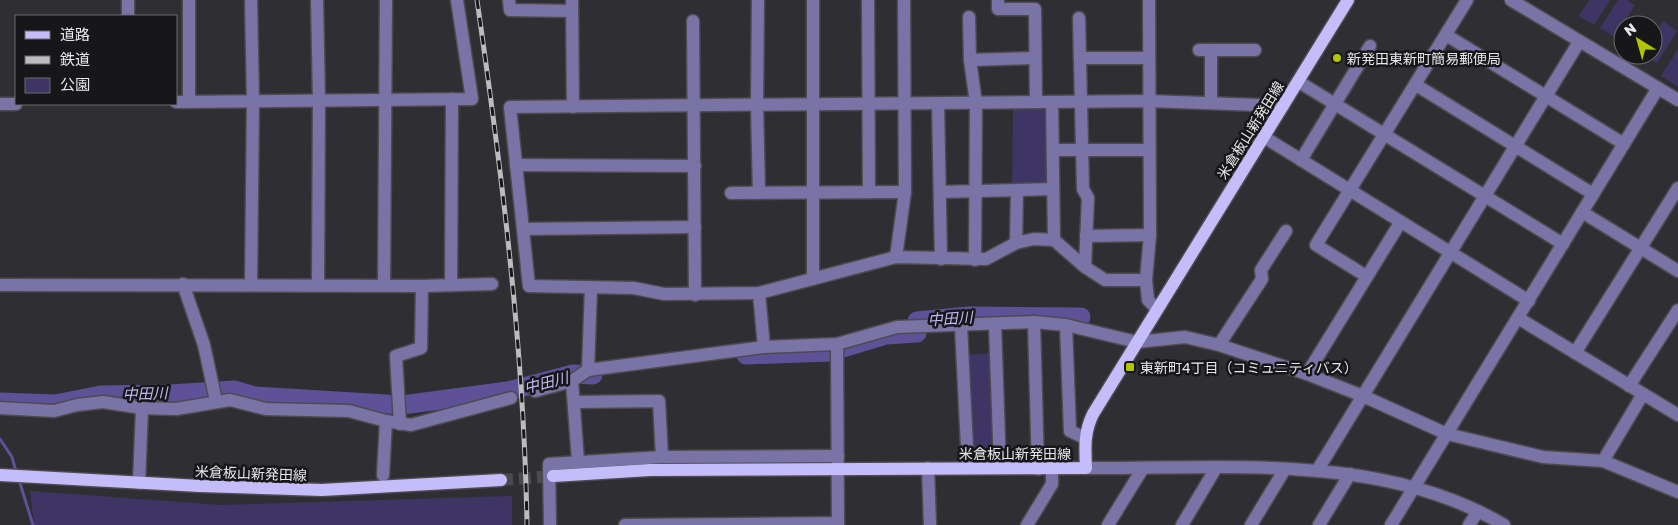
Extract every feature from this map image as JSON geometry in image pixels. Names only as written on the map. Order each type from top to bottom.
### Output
[{"type":"main road","name":"米倉板山新発田線","points":[[553,476],[650,470],[838,471],[928,468],[1086,468],[1085,438],[1087,426],[1348,0]]},
{"type":"main road","name":"米倉板山新発田線","points":[[0,476],[322,490],[501,480]]},
{"type":"street","points":[[128,0],[128,15]]},
{"type":"street","points":[[190,0],[183,102],[472,99],[457,0]]},
{"type":"street","points":[[251,0],[253,101],[251,285]]},
{"type":"street","points":[[317,0],[319,100],[318,285]]},
{"type":"street","points":[[384,285],[386,0]]},
{"type":"street","points":[[509,0],[510,10],[572,6],[573,107]]},
{"type":"street","points":[[758,0],[757,105],[759,193]]},
{"type":"street","points":[[813,0],[814,279]]},
{"type":"street","points":[[868,0],[869,192]]},
{"type":"street","points":[[896,257],[905,192],[904,0]]},
{"type":"street","points":[[998,0],[998,9],[1034,10],[1036,102]]},
{"type":"street","points":[[1149,0],[1150,235],[1146,280],[1148,300],[1157,310]]},
{"type":"street","points":[[1366,276],[1316,246],[1467,0]]},
{"type":"street","points":[[1511,0],[1678,100]]},
{"type":"street","points":[[969,17],[970,60],[976,102],[975,260]]},
{"type":"street","points":[[1079,18],[1083,189],[1088,198],[1085,267]]},
{"type":"street","points":[[693,21],[695,295]]},
{"type":"street","points":[[1446,35],[1624,144]]},
{"type":"street","points":[[1318,471],[1579,42]]},
{"type":"street","points":[[1301,160],[1370,46]]},
{"type":"street","points":[[1212,102],[1205,50],[1255,50]]},
{"type":"street","points":[[970,60],[1035,58]]},
{"type":"street","points":[[1080,58],[1148,58]]},
{"type":"street","points":[[1299,82],[1563,244]]},
{"type":"street","points":[[1416,85],[1594,194]]},
{"type":"street","points":[[1392,525],[1658,88]]},
{"type":"street","points":[[451,285],[452,99]]},
{"type":"street","points":[[1146,280],[1105,280],[1085,267],[1054,240],[1034,239],[1016,243],[986,259],[896,257],[759,293],[695,295],[664,294],[634,288],[529,286],[510,107],[1080,101],[1212,102],[1283,106]]},
{"type":"street","points":[[1052,102],[1054,240]]},
{"type":"street","points":[[938,103],[941,259]]},
{"type":"street","points":[[0,104],[15,104]]},
{"type":"street","points":[[1264,137],[1400,223],[1529,301]]},
{"type":"street","points":[[1053,150],[1149,150]]},
{"type":"street","points":[[516,165],[695,166]]},
{"type":"street","points":[[1575,353],[1678,188]]},
{"type":"street","points":[[940,192],[1053,189]]},
{"type":"street","points":[[1016,243],[1017,190]]},
{"type":"street","points":[[730,193],[905,192]]},
{"type":"street","points":[[1582,212],[1678,271]]},
{"type":"street","points":[[1308,374],[1400,223]]},
{"type":"street","points":[[523,229],[695,227]]},
{"type":"street","points":[[1219,345],[1262,279],[1261,270],[1286,231]]},
{"type":"street","points":[[1086,236],[1150,235]]},
{"type":"street","points":[[183,284],[204,345],[216,401]]},
{"type":"street","points":[[0,285],[422,286],[492,284]]},
{"type":"street","points":[[400,424],[396,356],[421,348],[422,286]]},
{"type":"street","points":[[588,370],[591,287]]},
{"type":"street","points":[[759,293],[764,347]]},
{"type":"street","points":[[1629,386],[1678,310]]},
{"type":"street","points":[[1518,318],[1678,415]]},
{"type":"street","points":[[1034,322],[1038,469]]},
{"type":"street","points":[[535,391],[572,381],[588,370],[764,347],[837,344],[898,327],[1034,322],[1066,325],[1137,342],[1185,337],[1219,345],[1308,374],[1363,396],[1447,434],[1543,457],[1603,461],[1678,492]]},
{"type":"street","points":[[995,324],[1000,468]]},
{"type":"street","points":[[1066,325],[1070,431],[1085,438]]},
{"type":"street","points":[[961,326],[968,468]]},
{"type":"street","points":[[625,525],[838,524],[837,344]]},
{"type":"street","points":[[572,381],[578,461]]},
{"type":"street","points":[[1603,461],[1643,394]]},
{"type":"street","points":[[0,408],[54,411],[77,405],[103,402],[142,408],[176,409],[230,400],[266,410],[349,411],[400,424],[411,424],[511,398]]},
{"type":"street","points":[[574,402],[659,401],[662,457]]},
{"type":"street","points":[[139,483],[142,408]]},
{"type":"street","points":[[383,474],[386,421]]},
{"type":"street","points":[[550,525],[549,464],[662,457],[838,456]]},
{"type":"street","points":[[928,468],[930,525]]},
{"type":"street","points":[[1086,468],[1285,469],[1350,474],[1415,486],[1447,497],[1504,525]]},
{"type":"street","points":[[1108,525],[1143,468]]},
{"type":"street","points":[[1182,525],[1216,468]]},
{"type":"street","points":[[1027,525],[1052,484],[1052,469]]},
{"type":"street","points":[[1251,525],[1285,469]]},
{"type":"street","points":[[1319,525],[1350,474]]},
{"type":"street","points":[[1469,525],[1478,511]]},
{"type":"green space","points":[[1589,0],[1610,0],[1594,25],[1579,16]]},
{"type":"green space","points":[[1618,0],[1627,0],[1635,5],[1629,15],[1613,15],[1613,36],[1600,28]]},
{"type":"green space","points":[[1663,21],[1677,31],[1663,53]]},
{"type":"green space","points":[[1678,49],[1678,87],[1661,76]]},
{"type":"green space","points":[[1047,108],[1048,182],[1012,184],[1013,109]]},
{"type":"green space","points":[[993,353],[996,454],[972,454],[967,355]]},
{"type":"green space","points":[[30,491],[221,505],[512,496],[512,525],[34,525]]},
{"type":"waterway","name":"中田川","points":[[746,355],[830,352],[886,335],[917,333],[917,321],[969,316],[1081,317]]},
{"type":"waterway","name":"中田川","points":[[0,402],[55,404],[101,395],[170,394],[234,390],[255,396],[402,405],[508,391],[573,374],[593,375]]},
{"type":"waterway","points":[[0,439],[12,457],[16,472]]},
{"type":"waterway","points":[[19,480],[33,525]]},
{"type":"tunnel","points":[[501,480],[553,476]]},
{"type":"railway","points":[[477,0],[510,262],[521,393],[527,525]]},
{"type":"place","name":"新発田東新町簡易郵便局","points":[[1337,58]]},
{"type":"place","name":"東新町4丁目（コミュニティバス）","points":[[1130,367]]}]
